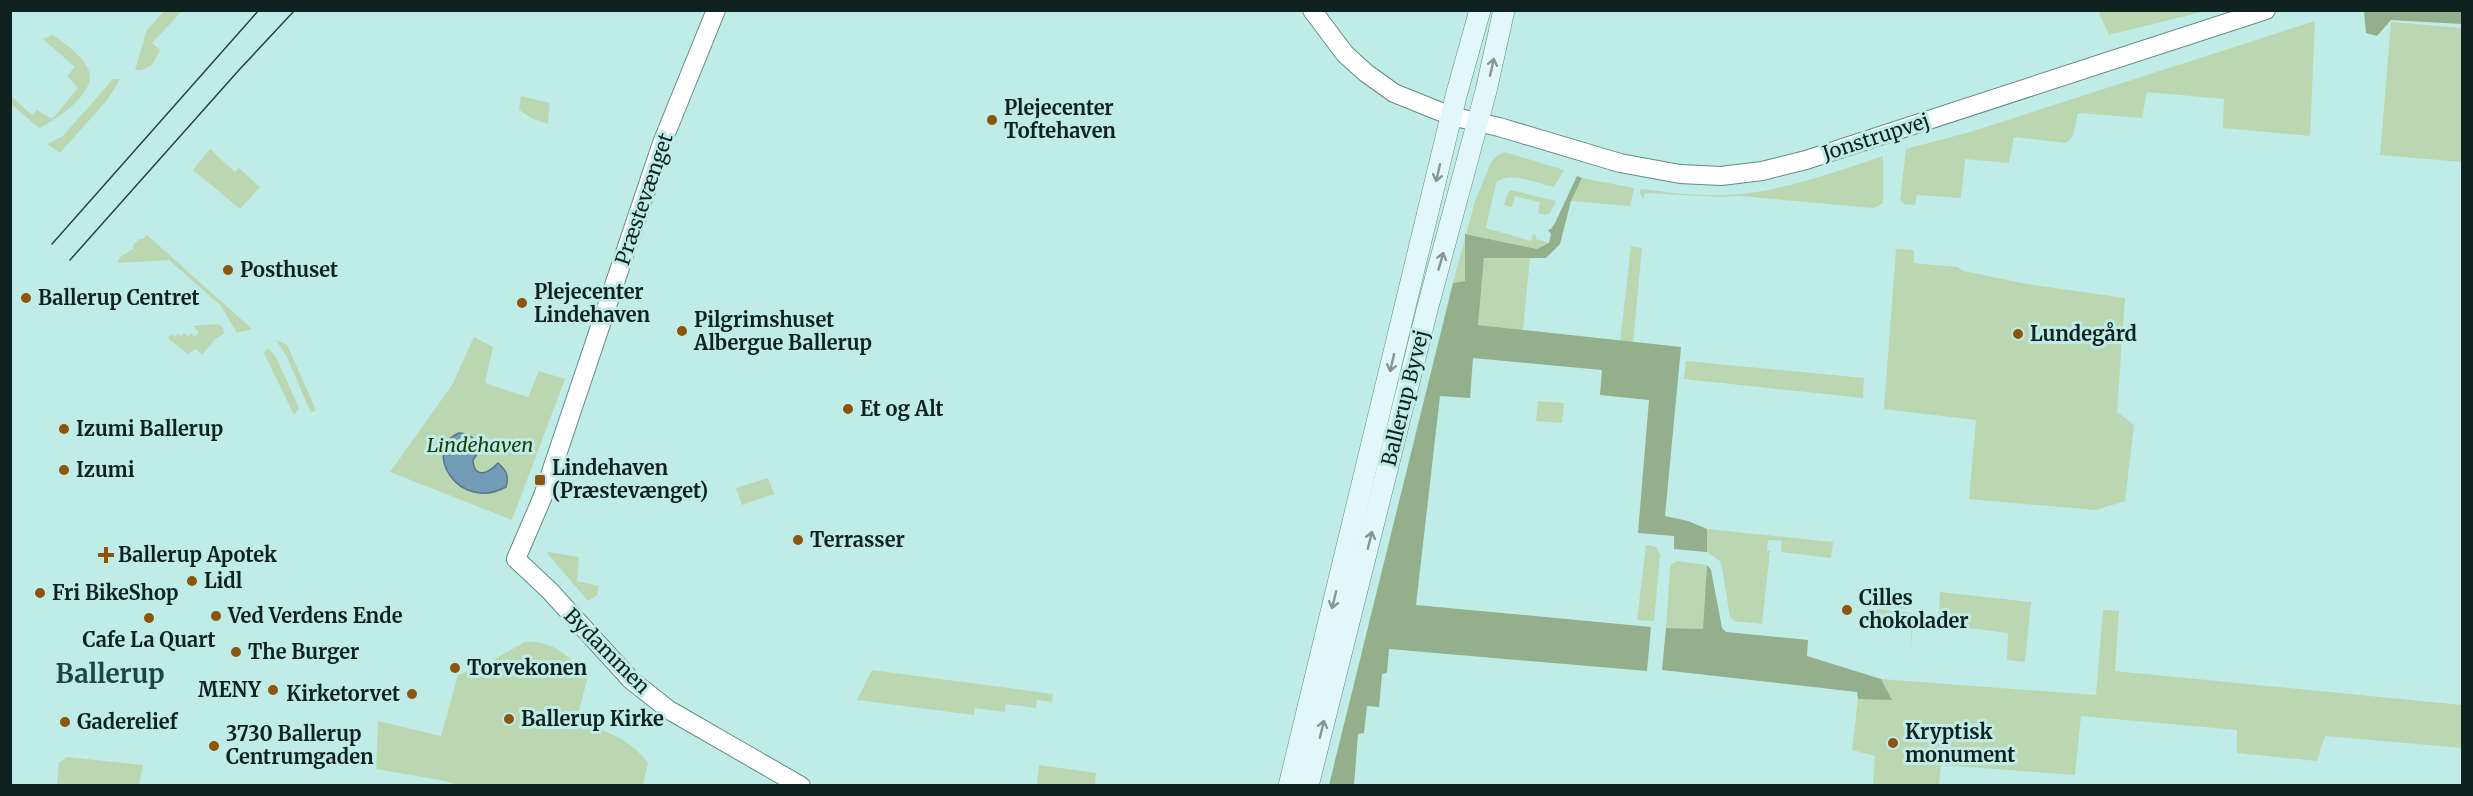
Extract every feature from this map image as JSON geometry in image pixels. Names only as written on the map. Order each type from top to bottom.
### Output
[{"type":"main road","name":"Ballerup Byvej","points":[[1289,786],[1451,116],[1480,10]]},
{"type":"main road","name":"Ballerup Byvej","points":[[1308,786],[1427,310],[1478,123],[1504,10]]},
{"type":"street","name":"Præstevænget","points":[[516,559],[543,496],[662,143],[716,10]]},
{"type":"street","name":"Jonstrupvej","points":[[1312,10],[1345,54],[1394,93],[1451,116],[1650,170],[1721,176],[1762,171],[1882,136],[2266,10]]},
{"type":"street","name":"Bydammen","points":[[516,559],[550,591],[631,680],[669,710],[801,786]]},
{"type":"green space","points":[[164,11],[182,11],[152,43],[160,50],[154,62],[145,69],[135,70],[147,30]]},
{"type":"green space","points":[[2098,11],[2206,11],[2109,35]]},
{"type":"green space","points":[[2364,11],[2462,11],[2462,24],[2391,20],[2377,36],[2366,33]]},
{"type":"green space","points":[[2315,21],[2310,136],[2223,128],[2224,99],[2147,92],[2142,118],[2078,113],[2073,136],[2066,143],[2014,137],[2009,163],[1965,159],[1961,198],[1917,195],[1915,205],[1903,204],[1900,201],[1906,149],[1970,132]]},
{"type":"green space","points":[[2391,22],[2462,28],[2462,162],[2380,155]]},
{"type":"green space","points":[[52,35],[81,58],[89,70],[89,84],[71,107],[39,128],[11,104],[11,96],[32,115],[37,110],[50,118],[54,117],[78,88],[67,76],[75,67],[43,39]]},
{"type":"green space","points":[[113,79],[120,79],[108,99],[60,153],[47,144],[63,136]]},
{"type":"green space","points":[[521,96],[550,103],[548,124],[533,119],[519,110]]},
{"type":"green space","points":[[210,149],[235,172],[239,168],[260,187],[240,209],[193,170]]},
{"type":"green space","points":[[1505,152],[1564,170],[1554,187],[1516,178],[1502,179],[1496,183],[1486,228],[1531,241],[1533,234],[1536,235],[1536,239],[1549,243],[1537,249],[1466,234],[1475,201],[1491,162],[1497,156]]},
{"type":"green space","points":[[1883,156],[1883,203],[1874,208],[1740,196],[1719,197],[1645,193],[1643,199],[1640,194],[1640,189],[1696,195],[1750,193],[1795,184]]},
{"type":"green space","points":[[1577,176],[1582,178],[1571,201],[1560,244],[1546,258],[1484,258],[1478,325],[1681,347],[1665,516],[1688,521],[1707,529],[1707,552],[1674,549],[1674,536],[1638,533],[1649,400],[1600,395],[1602,370],[1473,358],[1470,398],[1440,396],[1416,605],[1651,627],[1647,671],[1389,649],[1387,673],[1382,674],[1379,707],[1367,706],[1364,733],[1358,734],[1354,785],[1329,785],[1453,283],[1465,281],[1465,234],[1537,249],[1549,243],[1551,234],[1548,230],[1555,223]]},
{"type":"green space","points":[[1582,178],[1634,188],[1630,206],[1571,201]]},
{"type":"green space","points":[[1511,190],[1556,201],[1550,213],[1545,215],[1538,213],[1540,202],[1515,196],[1512,207],[1504,205]]},
{"type":"green space","points":[[147,235],[252,329],[237,333],[221,306],[169,260],[117,263],[120,257],[133,249],[133,245],[139,239]]},
{"type":"green space","points":[[1466,235],[1465,281],[1453,283]]},
{"type":"green space","points":[[1631,246],[1642,248],[1633,343],[1620,342]]},
{"type":"green space","points":[[1896,249],[1914,250],[1914,263],[1957,267],[1964,271],[2027,284],[2125,298],[2117,412],[2134,425],[2125,501],[2096,510],[1969,499],[1976,420],[1884,409]]},
{"type":"green space","points":[[1484,258],[1530,258],[1523,330],[1478,325]]},
{"type":"green space","points":[[218,324],[223,328],[224,334],[215,339],[202,355],[196,349],[188,354],[168,338],[171,334],[175,337],[178,333],[181,336],[184,333],[188,336],[191,333],[195,337],[199,332],[193,326]]},
{"type":"green space","name":"Lindehaven","points":[[474,337],[493,347],[485,383],[528,397],[539,371],[565,379],[512,520],[390,472],[452,385]]},
{"type":"green space","points":[[276,340],[287,345],[316,410],[311,413],[287,357]]},
{"type":"green space","points":[[268,348],[276,357],[299,408],[294,415],[264,353]]},
{"type":"green space","points":[[1686,361],[1864,378],[1863,398],[1684,379]]},
{"type":"green space","points":[[1538,401],[1564,403],[1562,423],[1536,421]]},
{"type":"green space","points":[[768,478],[774,494],[742,505],[736,488]]},
{"type":"green space","points":[[1707,529],[1833,542],[1831,558],[1781,552],[1782,541],[1768,540],[1767,551],[1770,551],[1762,624],[1734,621],[1730,617],[1721,562],[1707,552]]},
{"type":"green space","points":[[1646,545],[1656,547],[1660,555],[1654,621],[1637,620]]},
{"type":"green space","points":[[547,553],[579,557],[577,581],[599,586],[597,595],[588,601]]},
{"type":"green space","points":[[1677,561],[1707,565],[1703,629],[1666,628],[1670,569],[1671,565]]},
{"type":"green space","points":[[1707,565],[1711,570],[1722,628],[1726,632],[1808,640],[1807,656],[1881,679],[1892,700],[1858,699],[1857,692],[1662,670],[1666,628],[1703,629]]},
{"type":"green space","points":[[1878,589],[1908,592],[1906,609],[1876,606]]},
{"type":"green space","points":[[1940,592],[2031,602],[2025,662],[2007,660],[2008,633],[1938,624]]},
{"type":"green space","points":[[1877,609],[1914,613],[1910,654],[1912,619],[1890,616],[1889,629],[1876,628]]},
{"type":"green space","points":[[2103,610],[2119,611],[2115,671],[2462,705],[2462,748],[2325,736],[2317,761],[2237,753],[2237,730],[2081,716],[2075,775],[1941,765],[1939,785],[1873,785],[1875,756],[1852,750],[1858,699],[1891,699],[1881,679],[2096,695]]},
{"type":"green space","points":[[525,642],[553,647],[568,657],[588,676],[576,722],[616,736],[633,747],[648,763],[643,785],[457,785],[376,769],[378,721],[441,736],[458,675],[486,664]]},
{"type":"green space","points":[[872,670],[1053,694],[1052,702],[1037,700],[1036,708],[1006,704],[1005,712],[975,708],[974,715],[857,700]]},
{"type":"green space","points":[[67,757],[143,765],[139,785],[57,785],[59,763]]},
{"type":"green space","points":[[1039,765],[1096,773],[1095,785],[1037,785]]},
{"type":"water","points":[[459,433],[472,438],[481,449],[473,460],[476,470],[486,472],[498,463],[506,474],[506,487],[489,493],[473,492],[460,486],[450,476],[445,464],[444,452],[448,441]]},
{"type":"tram line","points":[[52,244],[259,10]]},
{"type":"tram line","points":[[70,260],[295,10]]},
{"type":"place","name":"Plejecenter Toftehaven","points":[[992,120]]},
{"type":"place","name":"Posthuset","points":[[228,270]]},
{"type":"place","name":"Ballerup Centret","points":[[26,298]]},
{"type":"place","name":"Plejecenter Lindehaven","points":[[522,303]]},
{"type":"place","name":"Pilgrimshuset Albergue Ballerup","points":[[682,331]]},
{"type":"place","name":"Lundegård","points":[[2018,334]]},
{"type":"place","name":"Et og Alt","points":[[848,409]]},
{"type":"place","name":"Izumi Ballerup","points":[[64,429]]},
{"type":"place","name":"Izumi","points":[[64,470]]},
{"type":"place","name":"Lindehaven (Præstevænget)","points":[[540,480]]},
{"type":"place","name":"Terrasser","points":[[798,540]]},
{"type":"place","name":"Ballerup Apotek","points":[[106,555]]},
{"type":"place","name":"Lidl","points":[[192,581]]},
{"type":"place","name":"Fri BikeShop","points":[[40,593]]},
{"type":"place","name":"Cilles chokolader","points":[[1847,610]]},
{"type":"place","name":"Ved Verdens Ende","points":[[216,616]]},
{"type":"place","name":"Cafe La Quart","points":[[149,618]]},
{"type":"place","name":"The Burger","points":[[236,652]]},
{"type":"place","name":"Torvekonen","points":[[455,668]]},
{"type":"place","name":"MENY","points":[[273,690]]},
{"type":"place","name":"Kirketorvet","points":[[412,694]]},
{"type":"place","name":"Ballerup Kirke","points":[[509,719]]},
{"type":"place","name":"Gaderelief","points":[[65,722]]},
{"type":"place","name":"Kryptisk monument","points":[[1893,743]]},
{"type":"place","name":"3730 Ballerup Centrumgaden","points":[[214,746]]},
{"type":"district","name":"Ballerup","points":[[110,674]]}]
